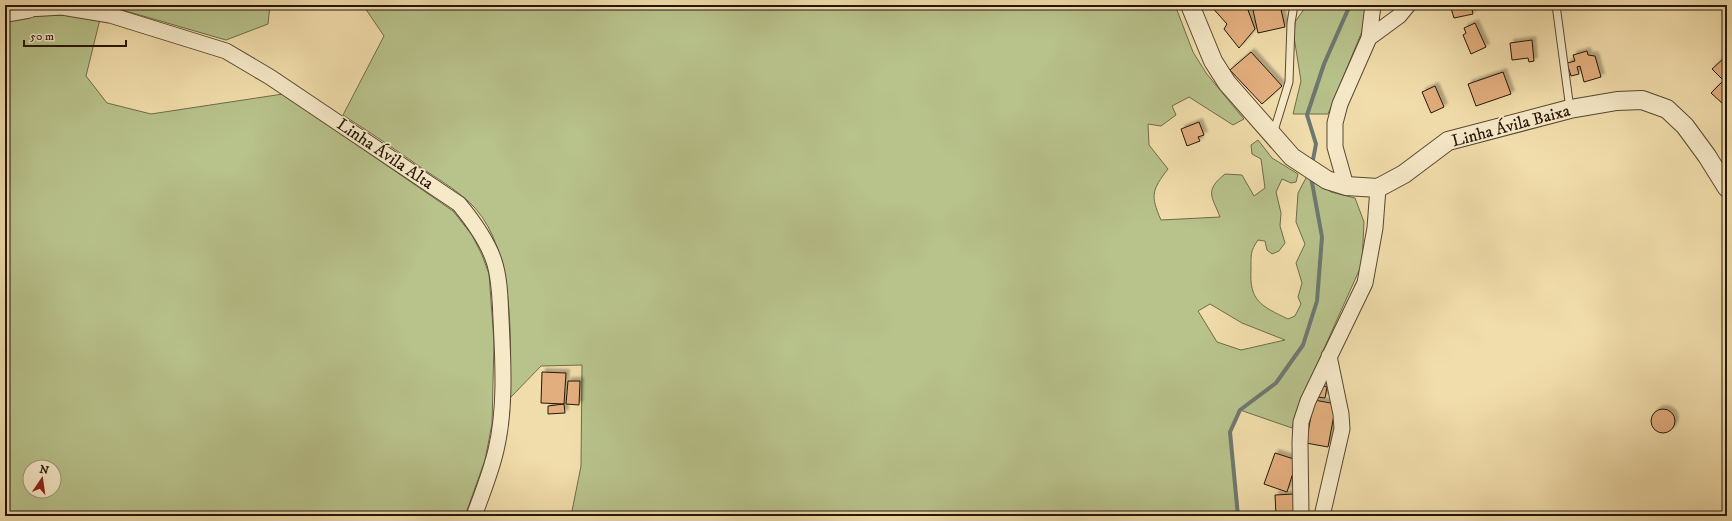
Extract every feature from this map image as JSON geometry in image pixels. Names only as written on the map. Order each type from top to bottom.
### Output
[{"type":"street","points":[[8,5],[28,9]]},
{"type":"street","points":[[1190,5],[1213,61],[1227,83],[1292,157],[1327,180],[1346,186],[1378,188],[1375,228],[1365,283],[1308,401],[1302,422],[1300,443],[1301,516]]},
{"type":"street","points":[[1346,186],[1335,147],[1335,123],[1340,104],[1369,38],[1373,5]]},
{"type":"street","points":[[1369,38],[1399,16],[1408,5]]},
{"type":"street","name":"Linha Ávila Alta","points":[[5,13],[28,9],[62,7],[110,15],[226,51],[270,77],[459,204],[471,219],[494,261],[498,278],[502,346],[501,402],[496,449],[474,516]]},
{"type":"street","name":"Linha Ávila Baixa","points":[[1378,188],[1404,174],[1448,141],[1570,109],[1617,101],[1642,100],[1667,108],[1689,132],[1707,156],[1727,188]]},
{"type":"street","points":[[1322,516],[1342,428],[1341,414],[1329,356]]},
{"type":"lane","points":[[1273,136],[1289,82],[1291,23],[1294,5]]},
{"type":"lane","points":[[1556,5],[1570,109]]},
{"type":"green space","points":[[105,5],[270,5],[268,24],[226,40]]},
{"type":"green space","points":[[363,5],[1175,5],[1193,52],[1206,73],[1244,119],[1233,125],[1189,97],[1172,106],[1176,115],[1161,126],[1148,124],[1149,145],[1168,169],[1159,182],[1154,193],[1155,204],[1161,220],[1220,217],[1213,199],[1212,190],[1218,180],[1225,174],[1242,175],[1254,196],[1265,188],[1261,159],[1252,154],[1251,145],[1258,140],[1272,158],[1298,174],[1296,182],[1291,183],[1282,179],[1276,192],[1281,213],[1280,226],[1285,243],[1279,251],[1272,254],[1267,250],[1265,241],[1258,240],[1252,251],[1252,288],[1259,301],[1264,306],[1288,319],[1295,316],[1301,304],[1298,297],[1302,283],[1296,263],[1305,244],[1296,222],[1298,193],[1307,176],[1331,192],[1355,198],[1364,222],[1362,264],[1300,402],[1292,428],[1240,410],[1230,432],[1238,516],[571,516],[581,466],[582,365],[541,366],[510,398],[511,351],[508,298],[504,273],[497,248],[488,226],[475,208],[458,193],[343,115],[384,36]],"holes":[[[1210,304],[1242,323],[1285,340],[1241,350],[1217,342],[1198,311]]]},
{"type":"green space","points":[[1307,5],[1369,5],[1370,12],[1328,114],[1293,114],[1301,81],[1294,37],[1295,22]]},
{"type":"green space","points":[[66,15],[100,19],[86,76],[107,103],[151,114],[283,94],[453,211],[472,235],[489,274],[494,342],[492,424],[485,460],[465,516],[5,516],[5,20],[29,16]]},
{"type":"building","points":[[1210,5],[1254,5],[1248,10],[1255,29],[1239,48],[1224,29],[1227,24]]},
{"type":"building","points":[[1280,5],[1285,27],[1258,33],[1253,10]]},
{"type":"building","points":[[1450,5],[1471,5],[1473,14],[1454,18]]},
{"type":"building","points":[[1475,23],[1486,47],[1471,54],[1463,35],[1466,33],[1464,28]]},
{"type":"building","points":[[1532,40],[1534,61],[1529,62],[1528,58],[1512,60],[1510,43]]},
{"type":"building","points":[[1587,51],[1588,55],[1595,56],[1601,77],[1584,82],[1580,66],[1577,67],[1579,74],[1571,76],[1567,63],[1575,61],[1573,55]]},
{"type":"building","points":[[1251,52],[1282,86],[1262,104],[1230,70]]},
{"type":"building","points":[[1723,59],[1727,63],[1727,74],[1722,79],[1712,69]]},
{"type":"building","points":[[1503,72],[1511,94],[1476,106],[1468,84]]},
{"type":"building","points":[[1727,77],[1727,100],[1723,104],[1711,93]]},
{"type":"building","points":[[1435,86],[1444,107],[1431,113],[1422,92]]},
{"type":"building","points":[[1727,108],[1727,117],[1722,113]]},
{"type":"building","points":[[1199,122],[1204,135],[1198,137],[1200,141],[1187,146],[1181,129]]},
{"type":"building","points":[[542,372],[566,373],[564,404],[541,403]]},
{"type":"building","points":[[568,381],[580,381],[579,405],[566,404]]},
{"type":"building","points":[[1319,385],[1327,387],[1325,398],[1317,397]]},
{"type":"building","points":[[1314,400],[1336,404],[1328,447],[1306,443]]},
{"type":"building","points":[[564,404],[565,413],[548,414],[548,406]]},
{"type":"building","points":[[1663,409],[1672,412],[1675,421],[1672,430],[1663,433],[1654,430],[1651,421],[1654,412]]},
{"type":"building","points":[[1275,453],[1297,460],[1287,492],[1264,484]]},
{"type":"building","points":[[1294,494],[1296,516],[1276,516],[1275,495]]},
{"type":"waterway","points":[[1312,165],[1316,144],[1307,115],[1324,64],[1350,5]]},
{"type":"waterway","points":[[1238,516],[1230,432],[1240,410],[1276,383],[1303,345],[1317,301],[1322,237],[1311,177]]}]
